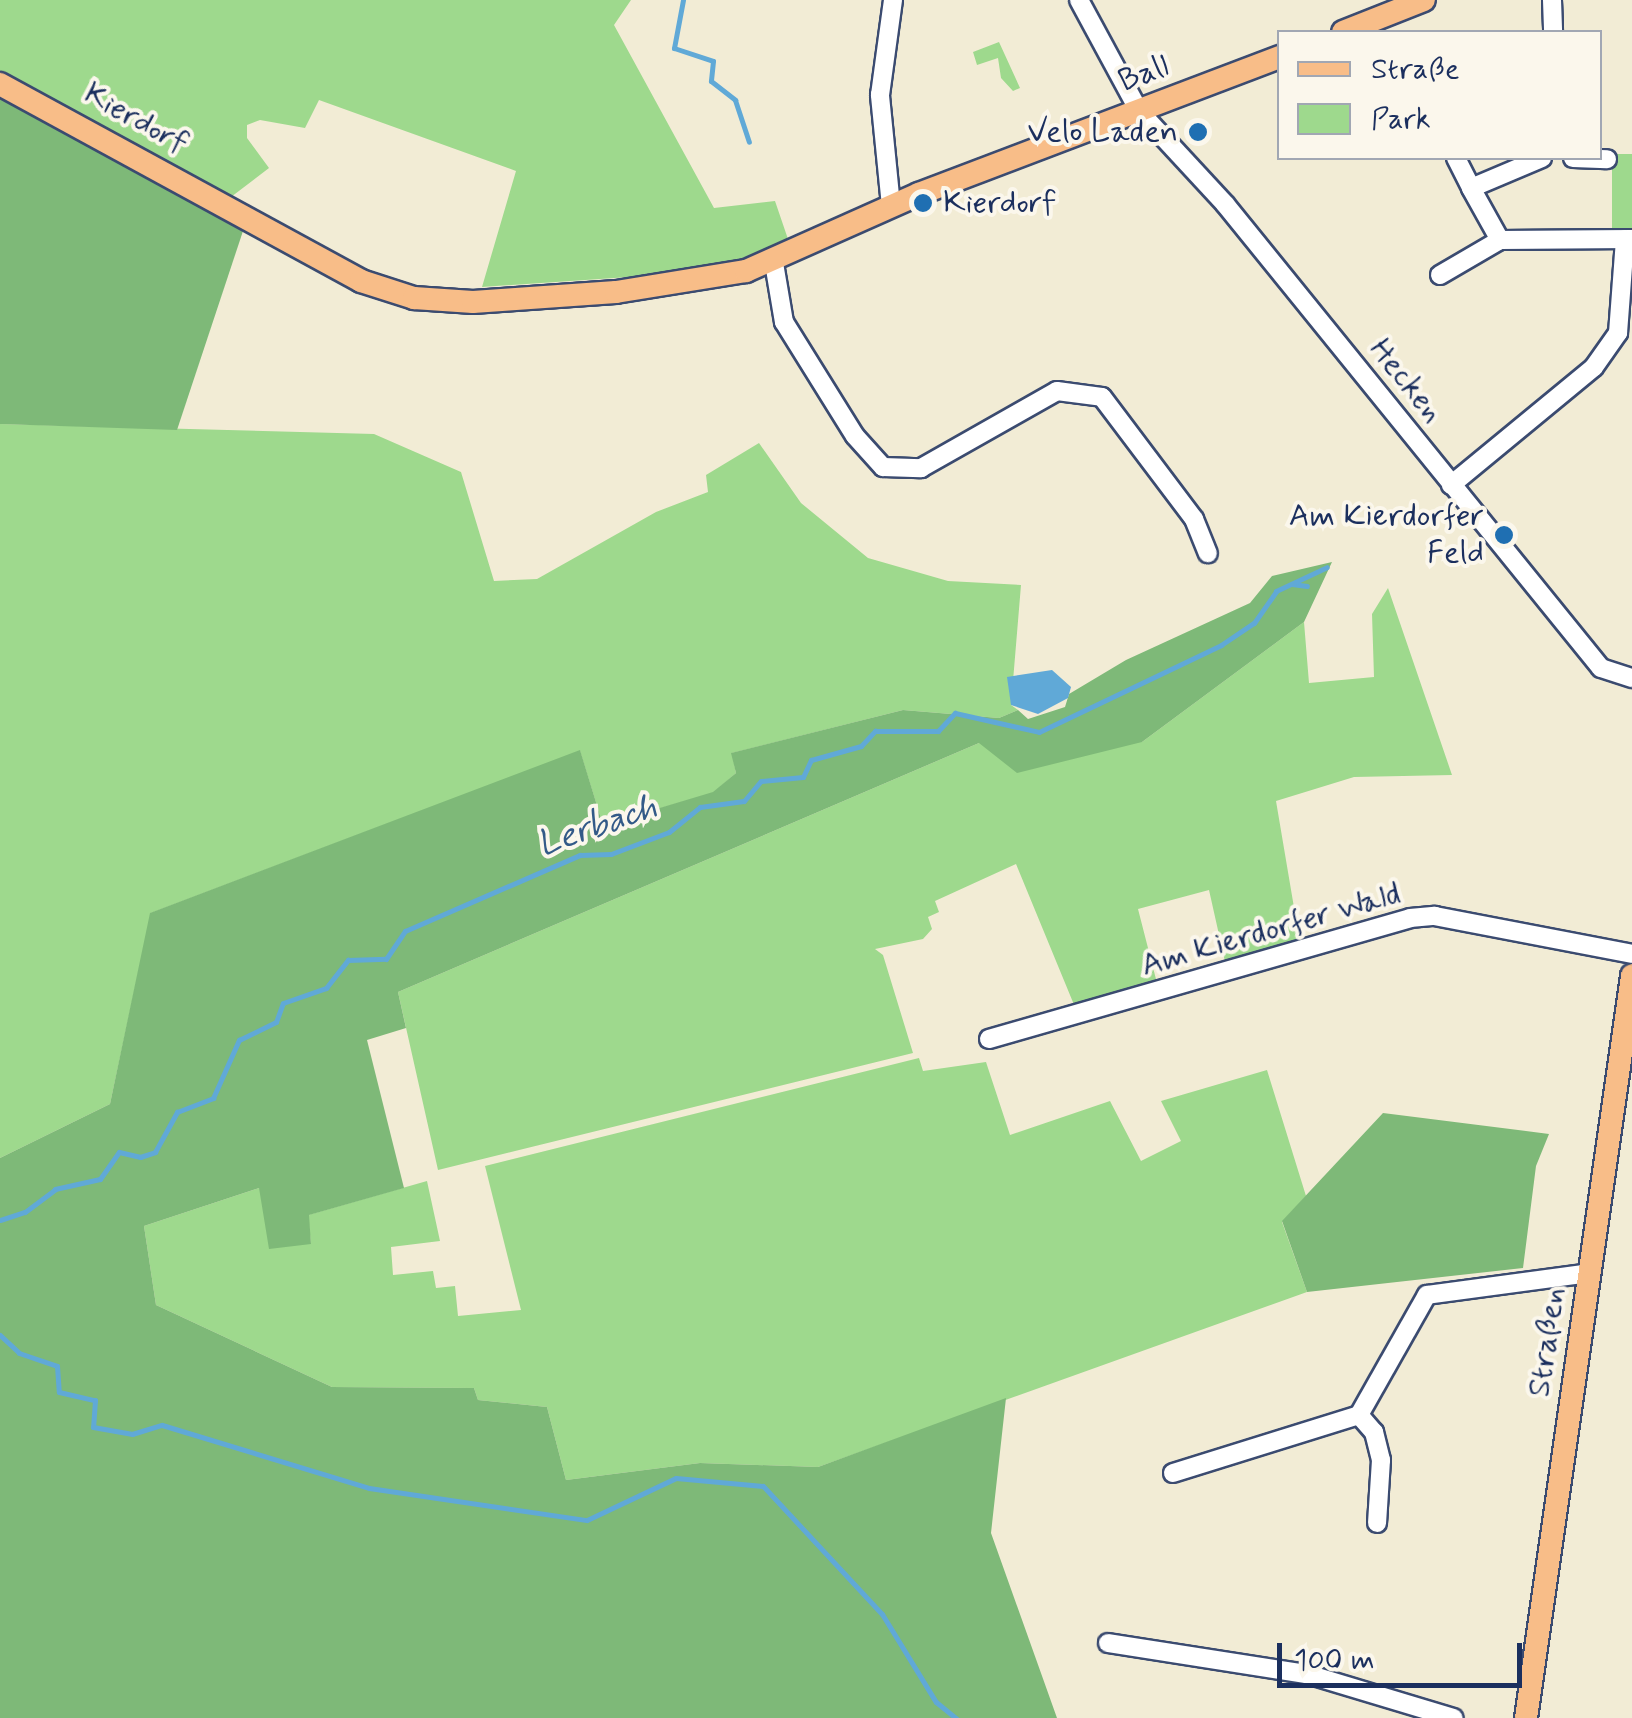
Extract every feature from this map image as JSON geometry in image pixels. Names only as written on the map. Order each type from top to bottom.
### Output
[{"type":"main road","points":[[1348,30],[1424,0]]},
{"type":"main road","name":"Ball","points":[[919,194],[1277,58]]},
{"type":"main road","name":"Kierdorf","points":[[0,84],[335,268],[414,298],[473,302],[616,292],[774,263],[919,194]]},
{"type":"main road","name":"Straßen","points":[[1526,1718],[1632,976]]},
{"type":"street","points":[[891,206],[880,95],[893,0]]},
{"type":"street","name":"Hecken","points":[[1078,0],[1139,111],[1224,204],[1601,668],[1632,678]]},
{"type":"street","points":[[1552,0],[1554,30]]},
{"type":"street","points":[[1602,159],[1607,159]]},
{"type":"street","points":[[1457,160],[1500,240]]},
{"type":"street","points":[[1470,188],[1537,160]]},
{"type":"street","points":[[1440,276],[1500,240],[1629,239],[1618,333],[1602,356],[1451,486]]},
{"type":"street","points":[[774,263],[784,322],[855,436],[883,467],[921,468],[1058,391],[1102,397],[1194,519],[1208,553]]},
{"type":"street","name":"Am Kierdorfer Wald","points":[[989,1039],[1410,918],[1435,916],[1632,954]]},
{"type":"street","points":[[1173,1473],[1358,1415],[1426,1294],[1590,1273]]},
{"type":"street","points":[[1358,1415],[1374,1432],[1382,1460],[1378,1523]]},
{"type":"street","points":[[1108,1643],[1307,1674],[1454,1718]]},
{"type":"green space","points":[[0,0],[631,0],[614,25],[714,208],[775,201],[790,245],[688,273],[482,287],[516,171],[319,100],[305,128],[260,120],[247,125],[247,138],[269,168],[231,197],[0,71]]},
{"type":"green space","points":[[999,42],[1020,88],[1013,91],[1001,78],[998,58],[977,65],[973,52]]},
{"type":"green space","points":[[0,96],[243,231],[177,430],[0,424]]},
{"type":"green space","points":[[1612,154],[1632,154],[1632,232],[1612,232]]},
{"type":"green space","points":[[0,424],[374,434],[461,472],[494,581],[537,579],[656,512],[708,492],[706,475],[759,443],[801,503],[868,558],[948,581],[1021,585],[1011,705],[1018,710],[999,718],[903,710],[732,753],[736,773],[713,793],[603,825],[580,751],[151,913],[110,1104],[0,1158]]},
{"type":"green space","points":[[1332,562],[1304,622],[1142,742],[1017,773],[979,743],[398,992],[406,1028],[367,1040],[404,1188],[309,1215],[311,1244],[269,1249],[259,1188],[144,1226],[156,1305],[332,1387],[474,1388],[478,1400],[547,1407],[566,1480],[700,1463],[818,1467],[1006,1398],[991,1533],[1057,1718],[0,1718],[0,1158],[110,1104],[150,913],[580,750],[603,825],[713,792],[736,773],[731,753],[903,710],[999,718],[1018,710],[1028,719],[1065,707],[1069,694],[1126,660],[1250,603],[1272,576]]},
{"type":"green space","points":[[1388,588],[1452,775],[1354,777],[1276,801],[1300,943],[1226,966],[1209,890],[1138,909],[1158,987],[1077,1012],[1016,864],[935,901],[939,912],[928,917],[932,929],[923,939],[875,949],[883,955],[913,1053],[438,1170],[398,992],[979,743],[1142,742],[1304,622],[1309,683],[1374,677],[1372,614]]},
{"type":"green space","points":[[919,1058],[923,1071],[986,1062],[1010,1135],[1110,1101],[1141,1161],[1181,1141],[1161,1101],[1267,1070],[1306,1196],[1282,1222],[1307,1292],[818,1467],[700,1463],[566,1480],[547,1407],[478,1400],[474,1388],[332,1387],[156,1305],[144,1226],[259,1188],[311,1244],[308,1215],[427,1181],[440,1241],[391,1247],[393,1275],[433,1271],[436,1288],[455,1286],[458,1316],[521,1310],[485,1166]]},
{"type":"green space","points":[[1383,1113],[1549,1134],[1536,1166],[1523,1268],[1307,1292],[1282,1221]]},
{"type":"water","points":[[1052,670],[1071,687],[1068,698],[1038,714],[1011,705],[1007,677]]},
{"type":"waterway","points":[[683,0],[674,48],[713,61],[711,81],[735,100],[749,142]]},
{"type":"waterway","name":"Lerbach","points":[[0,1220],[25,1212],[55,1189],[100,1179],[119,1152],[140,1157],[155,1152],[177,1112],[213,1098],[239,1040],[276,1022],[283,1003],[326,988],[348,960],[386,959],[405,931],[580,855],[611,854],[669,832],[700,807],[744,801],[761,781],[803,777],[811,760],[861,746],[875,731],[938,731],[955,713],[1039,732],[1221,645],[1254,623],[1276,591],[1327,567]]},
{"type":"waterway","points":[[1292,584],[1307,586]]},
{"type":"waterway","points":[[0,1335],[19,1353],[57,1366],[59,1392],[95,1400],[93,1427],[132,1434],[162,1425],[369,1488],[587,1520],[676,1478],[763,1486],[882,1614],[936,1702],[956,1718]]},
{"type":"place","name":"Velo Laden","points":[[1198,132]]},
{"type":"place","name":"Kierdorf","points":[[923,203]]},
{"type":"place","name":"Am Kierdorfer Feld","points":[[1504,535]]}]
